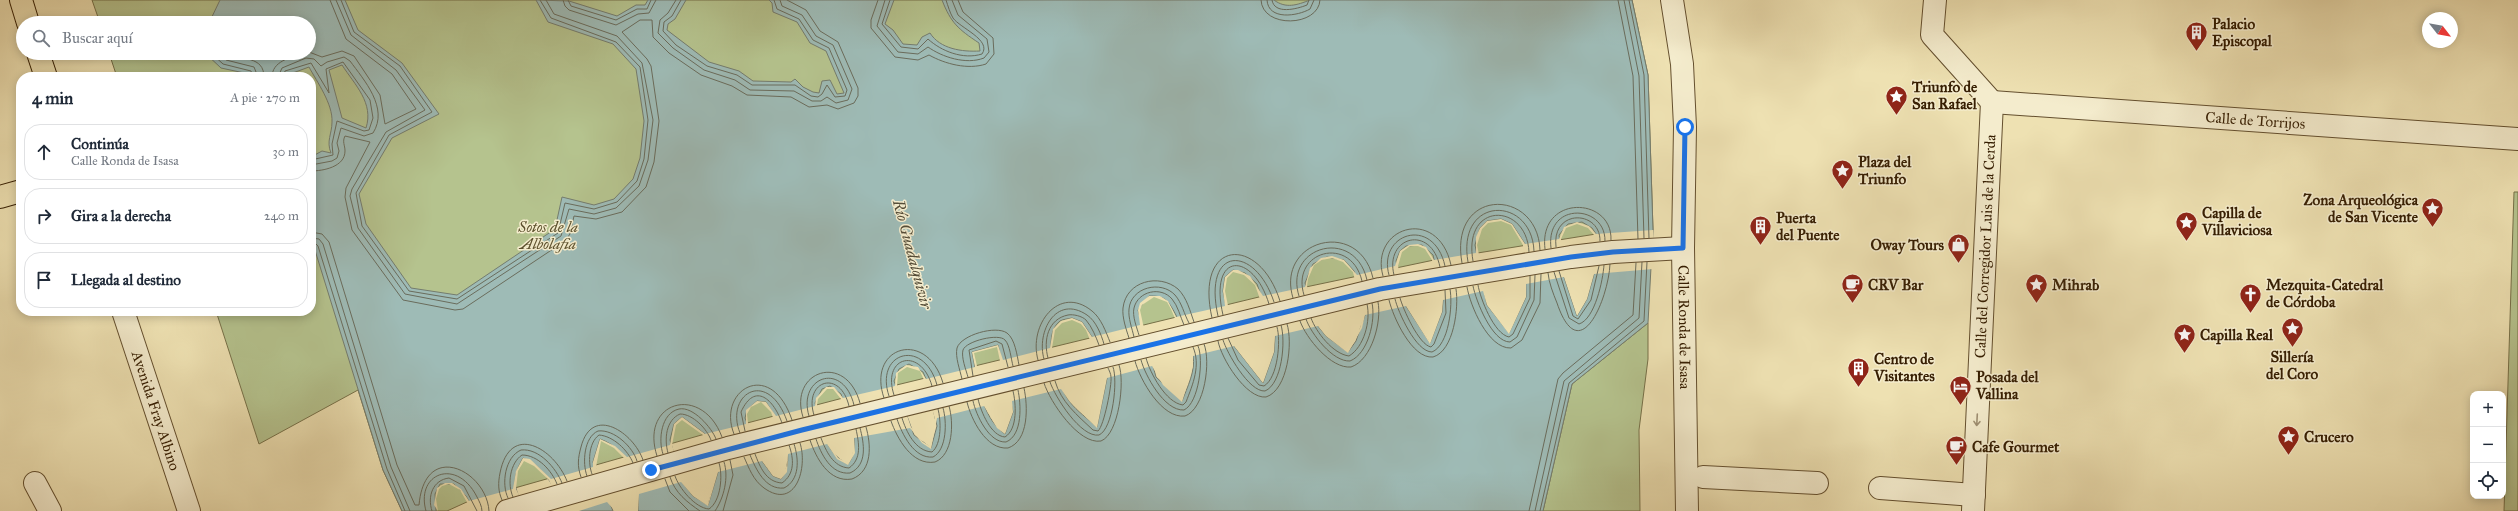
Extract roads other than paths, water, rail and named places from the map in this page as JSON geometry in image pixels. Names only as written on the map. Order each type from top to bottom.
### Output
[{"type":"main road","points":[[21,0],[26,16]]},
{"type":"main road","points":[[40,60],[44,72]]},
{"type":"main road","points":[[0,198],[16,193]]},
{"type":"street","name":"Calle Ronda de Isasa","points":[[1672,0],[1682,64],[1685,127],[1683,248],[1684,476],[1687,511]]},
{"type":"street","points":[[1935,0],[1932,35],[1992,102]]},
{"type":"street","name":"Calle de Torrijos","points":[[1992,102],[2518,139]]},
{"type":"street","name":"Calle del Corregidor Luis de la Cerda","points":[[1974,503],[1992,102]]},
{"type":"street","points":[[507,511],[735,446],[1380,289],[1571,257],[1654,249],[1683,248]]},
{"type":"street","name":"Avenida Fray Albino","points":[[125,316],[189,511]]},
{"type":"street","points":[[1703,477],[1817,483]]},
{"type":"street","points":[[35,483],[50,511]]},
{"type":"street","points":[[1880,488],[1974,503]]},
{"type":"water","name":"Sotos de la Albolafia","points":[[220,0],[345,0],[358,30],[402,63],[439,114],[392,138],[359,194],[366,224],[411,288],[457,295],[555,229],[562,197],[594,205],[614,199],[633,179],[640,158],[644,121],[636,69],[613,44],[548,22],[536,0],[569,1],[617,16],[636,5],[645,5],[648,0],[686,0],[675,19],[668,24],[667,30],[709,62],[739,71],[753,81],[791,82],[795,79],[803,87],[819,93],[822,81],[830,80],[837,94],[844,93],[826,51],[810,43],[797,22],[773,12],[772,3],[769,0],[894,0],[885,24],[893,30],[903,44],[917,45],[922,37],[930,33],[945,46],[959,50],[980,51],[979,43],[956,25],[942,0],[1274,0],[1278,3],[1296,5],[1310,0],[1632,0],[1648,75],[1653,230],[1648,323],[1572,384],[1543,511],[638,511],[637,489],[631,468],[619,451],[600,439],[593,462],[613,511],[563,511],[549,480],[532,462],[523,458],[516,473],[515,484],[525,511],[474,511],[466,496],[454,484],[440,484],[435,494],[436,511],[402,511],[383,470],[316,253],[316,154],[322,151],[331,153],[329,145],[332,115],[316,79],[316,72],[312,72],[309,67],[296,72],[240,72],[221,68],[212,60],[316,60],[316,16],[212,16]],"holes":[[[342,65],[357,87],[362,95],[367,110],[368,119],[366,128],[342,118],[329,70]],[[1501,219],[1512,224],[1525,244],[1526,297],[1509,333],[1487,305],[1475,245],[1480,228],[1487,221]],[[1582,222],[1592,228],[1596,234],[1594,274],[1587,299],[1577,316],[1564,277],[1559,235],[1568,224]],[[1422,245],[1433,255],[1443,300],[1442,312],[1430,343],[1406,306],[1396,261],[1400,251],[1406,246]],[[1327,257],[1344,260],[1354,271],[1365,315],[1356,341],[1348,352],[1326,336],[1318,326],[1305,283],[1313,264]],[[1233,270],[1245,273],[1257,284],[1275,336],[1274,352],[1263,383],[1234,346],[1223,291],[1225,277]],[[1149,296],[1162,298],[1169,303],[1192,351],[1194,361],[1192,373],[1182,401],[1156,377],[1138,310]],[[1072,318],[1082,322],[1092,337],[1107,378],[1097,427],[1079,412],[1065,395],[1053,361],[1051,338],[1054,328],[1060,321]],[[998,345],[1013,412],[1005,434],[990,418],[985,408],[981,397],[972,352]],[[909,364],[923,372],[926,379],[937,426],[931,448],[914,435],[894,381],[899,369]],[[830,386],[841,394],[850,420],[854,439],[852,457],[848,464],[840,459],[829,446],[822,430],[815,403],[822,389]],[[757,401],[766,402],[781,429],[787,450],[788,460],[786,470],[781,479],[773,476],[762,461],[745,418],[747,410]],[[682,417],[705,434],[718,472],[708,505],[693,496],[682,482],[670,440],[674,424]]]},
{"type":"place","name":"Palacio Episcopal","points":[[2197,52]]},
{"type":"place","name":"Triunfo de San Rafael","points":[[1896,116]]},
{"type":"place","name":"Plaza del Triunfo","points":[[1843,190]]},
{"type":"place","name":"Zona Arqueológica de San Vicente","points":[[2433,228]]},
{"type":"place","name":"Capilla de Villaviciosa","points":[[2186,242]]},
{"type":"place","name":"Puerta del Puente","points":[[1761,246]]},
{"type":"place","name":"Oway Tours","points":[[1959,264]]},
{"type":"place","name":"CRV Bar","points":[[1853,304]]},
{"type":"place","name":"Mihrab","points":[[2037,304]]},
{"type":"place","name":"Mezquita-Catedral de Córdoba","points":[[2250,314]]},
{"type":"place","name":"Sillería del Coro","points":[[2292,348]]},
{"type":"place","name":"Capilla Real","points":[[2184,354]]},
{"type":"place","name":"Centro de Visitantes","points":[[1858,388]]},
{"type":"place","name":"Posada del Vallina","points":[[1961,406]]},
{"type":"place","name":"Crucero","points":[[2288,456]]},
{"type":"place","name":"Cafe Gourmet","points":[[1956,466]]},
{"type":"water label","name":"Río Guadalquivir","points":[[913,254]]}]
